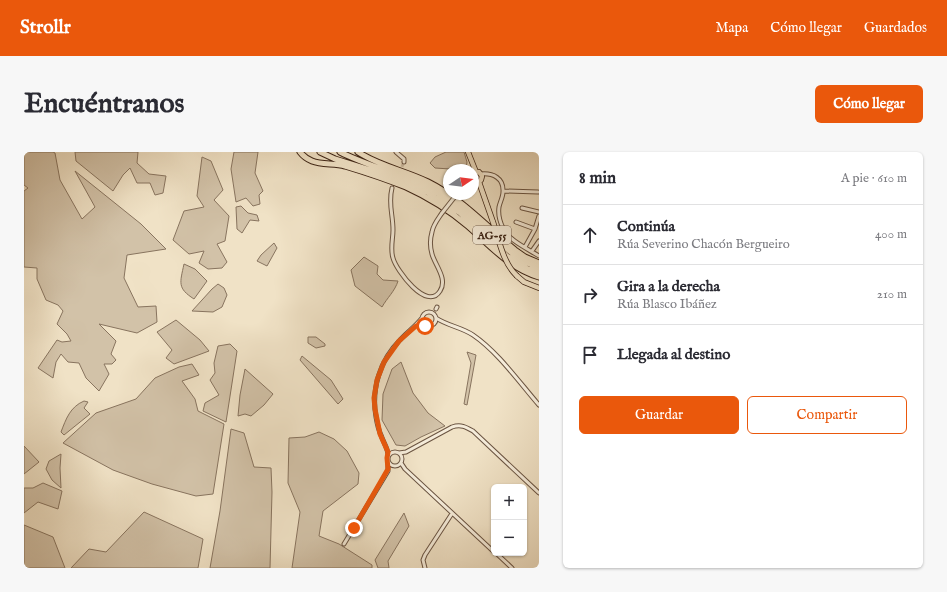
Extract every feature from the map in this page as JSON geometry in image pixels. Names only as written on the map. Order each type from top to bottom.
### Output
[{"type":"highway","points":[[300,152],[310,160],[345,166],[406,187],[434,201],[455,215],[512,265],[523,272],[539,277]]},
{"type":"highway","name":"AG-55","points":[[320,152],[410,184],[427,192],[460,213],[507,256],[526,268],[539,273]]},
{"type":"highway","name":"AG-55","points":[[340,152],[356,160],[408,178],[440,195],[456,205],[522,261],[539,268]]},
{"type":"highway","points":[[358,152],[368,158],[429,182],[451,196],[481,220],[514,250],[539,263]]},
{"type":"main road","points":[[468,152],[472,164]]},
{"type":"main road","points":[[479,181],[482,178],[481,174]]},
{"type":"main road","points":[[479,185],[510,267],[524,282],[539,288]]},
{"type":"street","points":[[396,152],[404,159],[404,162]]},
{"type":"street","points":[[481,174],[490,173],[497,177],[501,182],[504,191],[499,213],[506,234],[539,256]]},
{"type":"street","points":[[392,188],[390,202],[393,232],[393,257],[396,266],[410,285],[416,291],[427,296],[432,296],[440,292],[442,275],[432,254],[430,242],[433,228],[452,200]]},
{"type":"street","points":[[504,191],[539,192]]},
{"type":"street","points":[[522,208],[539,212]]},
{"type":"street","points":[[525,247],[535,228],[539,216]]},
{"type":"street","points":[[516,222],[535,228]]},
{"type":"street","points":[[532,251],[539,241]]},
{"type":"street","points":[[539,405],[497,357],[479,339],[465,330],[443,322],[436,318],[434,314],[428,312],[425,313],[416,326],[393,347],[384,362],[377,380],[374,398],[375,414],[380,434],[388,448],[394,452],[406,452],[452,427],[460,425],[473,432],[539,493]]},
{"type":"street","points":[[422,318],[422,322],[425,326]]},
{"type":"street","points":[[416,326],[430,327],[436,322],[443,322]]},
{"type":"street","points":[[388,448],[388,471]]},
{"type":"street","points":[[388,455],[394,452]]},
{"type":"street","points":[[344,544],[388,471],[399,463],[406,452]]},
{"type":"street","points":[[399,453],[399,463],[491,548]]},
{"type":"street","points":[[388,462],[391,466],[399,463]]},
{"type":"street","points":[[425,568],[422,560],[424,555],[451,515]]},
{"type":"street","points":[[499,556],[512,568]]},
{"type":"shaded area","points":[[24,152],[55,153],[60,180],[82,219],[95,207],[75,171],[141,224],[166,249],[127,255],[124,278],[138,307],[156,306],[157,322],[137,333],[99,324],[116,341],[111,354],[116,360],[112,364],[104,364],[109,374],[99,391],[86,378],[79,363],[68,362],[61,354],[56,362],[53,378],[38,368],[57,340],[62,342],[71,341],[67,334],[57,324],[63,311],[58,305],[46,300],[37,279],[37,268],[24,267],[24,191],[28,188],[24,185]]},
{"type":"shaded area","points":[[75,152],[138,152],[137,163],[149,174],[166,176],[163,193],[155,195],[150,183],[137,183],[130,168],[123,175],[113,191],[76,161]]},
{"type":"shaded area","points":[[234,152],[258,152],[255,173],[263,191],[259,195],[260,204],[253,206],[246,198],[236,202],[231,169]]},
{"type":"shaded area","points":[[446,152],[464,152],[467,164],[443,164],[443,169],[435,168],[430,163],[435,157]]},
{"type":"shaded area","points":[[202,157],[211,161],[223,190],[214,200],[229,216],[225,241],[217,244],[227,262],[222,268],[208,269],[199,263],[204,251],[189,254],[173,240],[184,211],[204,207],[197,196]]},
{"type":"shaded area","points":[[241,206],[248,213],[257,215],[259,221],[250,220],[242,233],[237,229],[236,207]]},
{"type":"shaded area","points":[[274,243],[277,248],[267,266],[257,261],[261,255]]},
{"type":"shaded area","points":[[364,257],[378,266],[377,274],[383,280],[398,281],[382,307],[355,286],[351,270]]},
{"type":"shaded area","points":[[184,264],[195,269],[207,281],[194,299],[182,288],[181,276]]},
{"type":"shaded area","points":[[218,284],[224,288],[227,295],[222,307],[213,312],[192,311],[212,289]]},
{"type":"shaded area","points":[[176,320],[200,340],[209,351],[174,364],[166,358],[172,350],[157,332]]},
{"type":"shaded area","points":[[308,337],[316,337],[325,344],[325,346],[316,348],[308,343]]},
{"type":"shaded area","points":[[230,344],[237,351],[226,422],[203,411],[205,403],[219,395],[210,380],[215,373],[214,363],[218,346]]},
{"type":"shaded area","points":[[467,352],[476,355],[467,405],[464,404],[471,363]]},
{"type":"shaded area","points":[[302,356],[331,380],[343,399],[338,404],[300,360]]},
{"type":"shaded area","points":[[401,362],[413,393],[428,413],[445,426],[405,446],[396,445],[382,420],[383,394],[392,369]]},
{"type":"shaded area","points":[[192,364],[199,375],[182,381],[195,399],[198,411],[224,424],[213,494],[196,496],[152,484],[113,470],[63,443],[96,413],[136,399],[155,378],[179,367]]},
{"type":"shaded area","points":[[245,369],[273,394],[264,405],[251,416],[245,414],[238,416],[240,395]]},
{"type":"shaded area","points":[[84,401],[88,402],[84,408],[90,414],[64,435],[61,432],[69,414],[75,407]]},
{"type":"shaded area","points":[[231,429],[244,433],[254,467],[271,468],[272,492],[270,568],[210,568],[220,511]]},
{"type":"shaded area","points":[[319,432],[334,439],[347,451],[359,473],[358,484],[323,511],[319,536],[339,544],[372,565],[372,568],[292,568],[300,512],[288,483],[289,438],[305,437]]},
{"type":"shaded area","points":[[24,446],[39,462],[24,474]]},
{"type":"shaded area","points":[[61,454],[61,488],[52,480],[46,469],[49,461]]},
{"type":"shaded area","points":[[43,483],[62,491],[58,509],[38,502],[24,513],[24,488],[33,488]]},
{"type":"shaded area","points":[[144,512],[203,539],[198,568],[71,568],[89,549],[106,552]]},
{"type":"shaded area","points":[[404,513],[409,526],[388,561],[389,568],[378,568],[375,560]]},
{"type":"shaded area","points":[[24,525],[53,537],[65,568],[24,568]]},
{"type":"tunnel","points":[[400,171],[404,162]]},
{"type":"route","points":[[354,528],[388,471],[388,448],[380,434],[374,398],[380,371],[393,347],[405,335],[416,326],[425,326]]}]
